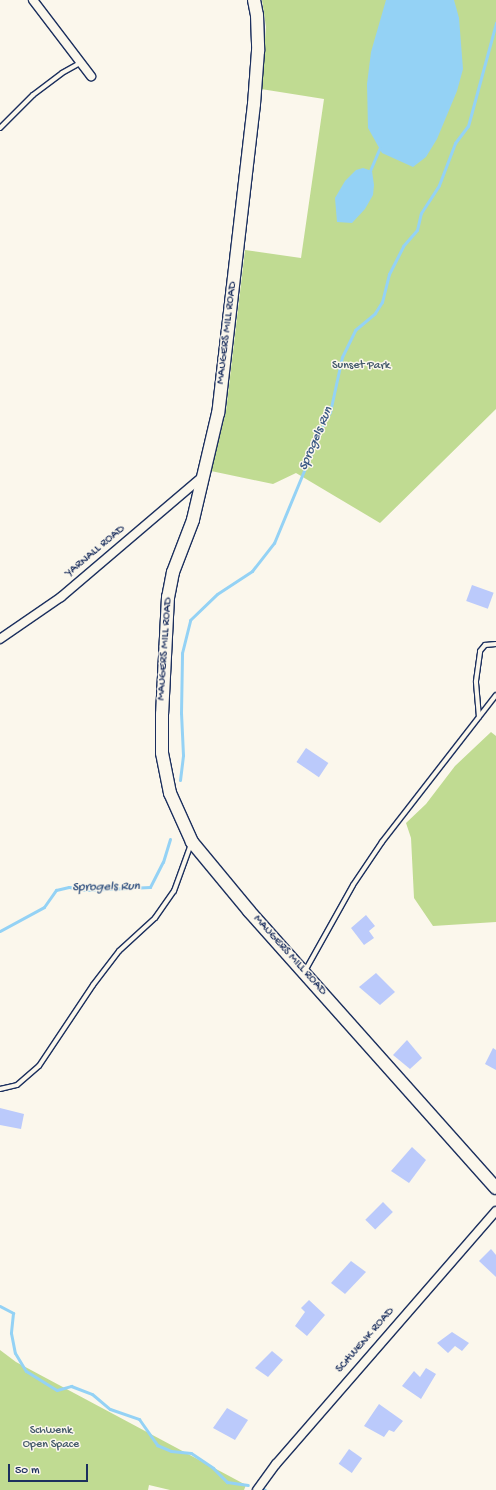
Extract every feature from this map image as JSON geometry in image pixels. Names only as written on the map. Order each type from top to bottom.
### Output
[{"type":"street","points":[[33,0],[91,76]]},
{"type":"street","name":"MAUGERS MILL ROAD","points":[[254,0],[257,15],[258,51],[254,104],[218,413],[193,520],[173,572],[168,597],[162,714],[162,753],[170,793],[192,842],[304,973],[496,1188]]},
{"type":"street","name":"YARNALL ROAD","points":[[0,639],[61,597],[202,477]]},
{"type":"street","name":"SCHWENK ROAD","points":[[257,1490],[372,1352],[496,1211]]},
{"type":"lane","points":[[0,128],[33,95],[62,73],[81,62]]},
{"type":"lane","points":[[479,717],[476,681],[480,651],[485,645],[496,644]]},
{"type":"lane","points":[[304,973],[353,885],[382,842],[496,694]]},
{"type":"lane","points":[[0,1089],[16,1085],[39,1066],[97,979],[119,951],[155,918],[174,891],[192,842]]},
{"type":"green space","name":"Sunset Park","points":[[262,0],[496,0],[496,409],[380,523],[296,473],[273,484],[211,471],[226,411],[245,250],[301,258],[324,99],[261,89],[266,27]]},
{"type":"green space","points":[[491,732],[496,736],[496,922],[433,926],[414,898],[411,838],[406,823],[426,804],[455,766]]},
{"type":"green space","name":"Schwenk Open Space","points":[[0,1350],[16,1362],[246,1485],[244,1490],[170,1490],[149,1485],[148,1490],[0,1490]]},
{"type":"water","points":[[386,0],[454,0],[459,18],[463,69],[457,91],[437,139],[426,157],[413,167],[382,153],[368,128],[367,84],[371,52]]},
{"type":"water","points":[[363,168],[372,171],[374,185],[373,195],[365,209],[352,223],[337,222],[335,198],[345,181],[356,170]]},
{"type":"building","points":[[472,585],[494,593],[488,609],[466,601]]},
{"type":"building","points":[[306,748],[328,763],[319,777],[296,762]]},
{"type":"building","points":[[366,915],[375,926],[369,931],[374,938],[364,945],[351,928]]},
{"type":"building","points":[[376,973],[395,992],[380,1005],[359,987]]},
{"type":"building","points":[[407,1040],[422,1058],[410,1069],[393,1055]]},
{"type":"building","points":[[493,1048],[496,1050],[496,1070],[485,1064]]},
{"type":"building","points":[[0,1108],[24,1114],[21,1129],[0,1125]]},
{"type":"building","points":[[412,1147],[426,1160],[409,1183],[391,1171]]},
{"type":"building","points":[[383,1202],[393,1212],[375,1230],[365,1220]]},
{"type":"building","points":[[491,1249],[496,1255],[496,1277],[479,1261]]},
{"type":"building","points":[[351,1261],[366,1272],[345,1294],[331,1283]]},
{"type":"building","points":[[309,1300],[325,1315],[307,1336],[295,1326],[305,1312],[301,1308]]},
{"type":"building","points":[[452,1332],[469,1343],[462,1351],[455,1346],[448,1353],[437,1343]]},
{"type":"building","points":[[272,1351],[283,1360],[268,1377],[255,1368]]},
{"type":"building","points":[[426,1368],[436,1374],[421,1399],[402,1386],[414,1371],[420,1377]]},
{"type":"building","points":[[379,1404],[403,1421],[394,1432],[389,1430],[384,1437],[364,1426]]},
{"type":"building","points":[[227,1408],[248,1420],[235,1440],[213,1428]]},
{"type":"building","points":[[349,1449],[362,1458],[352,1473],[339,1464]]},
{"type":"waterway","name":"Sprogels Run","points":[[180,780],[183,755],[181,713],[182,653],[190,620],[217,594],[252,571],[274,543],[324,422],[330,412],[342,357],[355,330],[375,313],[382,302],[389,274],[403,246],[417,230],[421,213],[439,185],[455,143],[468,126],[496,23]]},
{"type":"waterway","points":[[369,173],[380,147]]},
{"type":"waterway","name":"Sprogels Run","points":[[0,931],[44,907],[56,890],[69,887],[86,890],[150,887],[163,862],[170,839]]},
{"type":"waterway","points":[[0,1306],[13,1313],[11,1333],[15,1353],[26,1371],[57,1390],[71,1386],[92,1394],[110,1409],[139,1419],[157,1445],[171,1451],[191,1453],[213,1468],[227,1482],[248,1485]]}]
